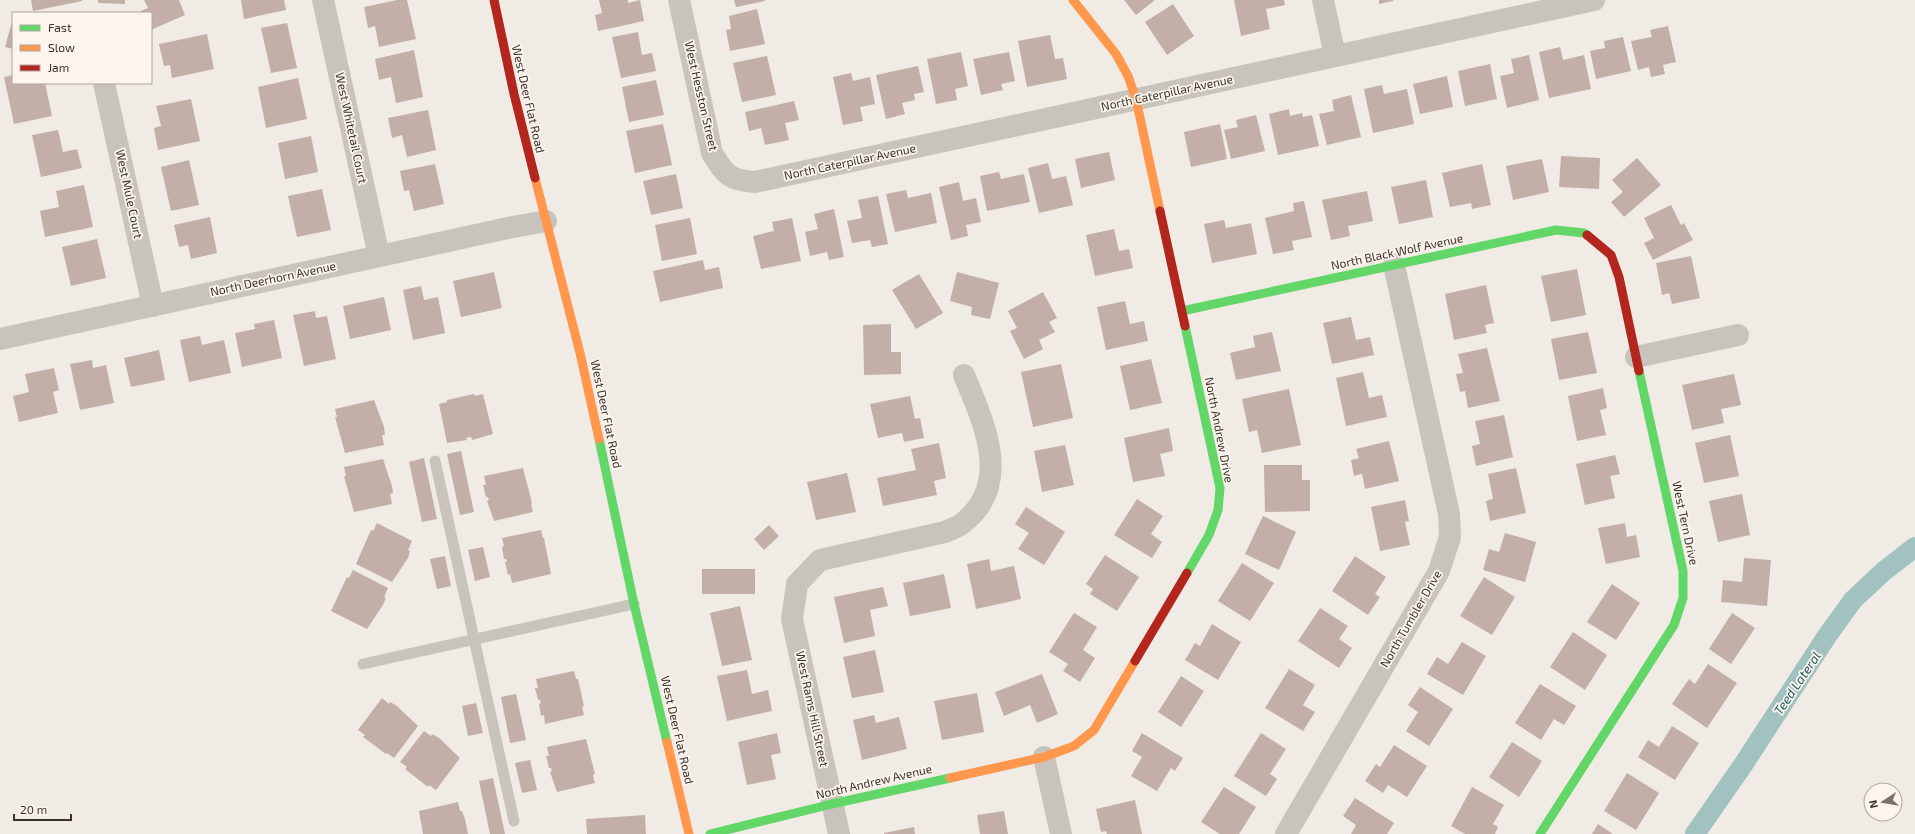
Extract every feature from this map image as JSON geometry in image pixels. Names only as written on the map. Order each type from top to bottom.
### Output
[{"type":"street","name":"West Whitetail Court","points":[[323,0],[379,256]]},
{"type":"street","name":"West Deer Flat Road","points":[[494,0],[514,94],[580,353],[634,604],[689,834]]},
{"type":"street","name":"West Hesston Street","points":[[679,0],[712,153],[725,173],[739,181]]},
{"type":"street","name":"North Andrew Drive","points":[[1044,757],[1074,746],[1094,730],[1209,535],[1218,510],[1220,488],[1136,99],[1128,76],[1116,54],[1073,0]]},
{"type":"street","points":[[1322,0],[1335,56]]},
{"type":"street","name":"North Caterpillar Avenue","points":[[739,181],[762,181],[1335,56],[1560,4],[1594,0]]},
{"type":"street","name":"West Mule Court","points":[[104,84],[153,306]]},
{"type":"street","name":"North Deerhorn Avenue","points":[[0,339],[546,221]]},
{"type":"street","name":"North Black Wolf Avenue","points":[[1182,311],[1556,230],[1584,233],[1611,255]]},
{"type":"street","name":"West Tern Drive","points":[[1540,834],[1674,625],[1683,598],[1683,571],[1619,277],[1611,255]]},
{"type":"street","name":"North Tumbler Drive","points":[[1286,834],[1439,571],[1450,537],[1449,514],[1394,265]]},
{"type":"street","points":[[1636,357],[1738,335]]},
{"type":"street","name":"West Rams Hill Street","points":[[839,834],[792,619],[797,584],[820,560],[945,532],[963,523],[978,509],[990,486],[992,462],[982,420],[964,375]]},
{"type":"street","points":[[1044,757],[1061,834]]},
{"type":"street","name":"North Andrew Avenue","points":[[710,834],[832,804],[1044,757]]},
{"type":"lane","points":[[435,461],[514,821]]},
{"type":"lane","points":[[363,664],[634,604]]},
{"type":"building","points":[[31,0],[82,0],[82,1],[33,11]]},
{"type":"building","points":[[98,0],[125,0],[125,4],[98,3]]},
{"type":"building","points":[[144,0],[179,0],[185,15],[152,30],[152,12],[141,11],[148,8]]},
{"type":"building","points":[[241,0],[284,0],[286,10],[244,19]]},
{"type":"building","points":[[397,0],[407,0],[416,39],[379,47],[375,26],[368,28],[364,7]]},
{"type":"building","points":[[599,0],[628,0],[628,3],[640,0],[644,21],[598,31],[595,15],[602,13]]},
{"type":"building","points":[[734,0],[765,0],[765,1],[736,7]]},
{"type":"building","points":[[1124,0],[1155,0],[1136,15]]},
{"type":"building","points":[[1234,0],[1284,0],[1285,5],[1266,9],[1270,29],[1241,36]]},
{"type":"building","points":[[1379,0],[1393,0],[1393,1],[1379,4]]},
{"type":"building","points":[[1173,4],[1194,36],[1167,55],[1145,22]]},
{"type":"building","points":[[757,9],[765,44],[730,51],[726,30],[731,29],[729,16]]},
{"type":"building","points":[[12,22],[12,49],[5,47]]},
{"type":"building","points":[[287,23],[297,68],[271,73],[261,28]]},
{"type":"building","points":[[1668,26],[1676,62],[1663,65],[1665,74],[1651,77],[1649,67],[1638,70],[1631,41],[1652,37],[1650,30]]},
{"type":"building","points":[[638,32],[642,55],[652,53],[656,71],[621,78],[612,37]]},
{"type":"building","points":[[207,34],[214,69],[172,78],[170,65],[164,66],[159,44]]},
{"type":"building","points":[[1050,35],[1055,59],[1063,58],[1067,79],[1027,87],[1018,41]]},
{"type":"building","points":[[1623,37],[1631,71],[1596,79],[1590,51],[1605,48],[1604,41]]},
{"type":"building","points":[[1560,47],[1563,60],[1584,55],[1591,89],[1549,98],[1539,52]]},
{"type":"building","points":[[414,50],[423,97],[396,103],[391,77],[379,80],[375,59]]},
{"type":"building","points":[[961,52],[968,86],[955,89],[957,100],[936,104],[927,59]]},
{"type":"building","points":[[1009,52],[1015,81],[1001,84],[1003,90],[981,95],[973,59]]},
{"type":"building","points":[[1529,55],[1539,100],[1507,108],[1500,76],[1514,73],[1511,59]]},
{"type":"building","points":[[767,56],[776,95],[742,102],[733,63]]},
{"type":"building","points":[[1490,64],[1497,99],[1465,106],[1458,71]]},
{"type":"building","points":[[918,66],[924,92],[914,94],[915,100],[902,103],[905,114],[886,119],[876,75]]},
{"type":"building","points":[[851,73],[853,81],[870,77],[875,104],[860,107],[863,121],[843,125],[833,77]]},
{"type":"building","points":[[12,75],[12,84],[45,84],[52,116],[14,124],[4,77]]},
{"type":"building","points":[[1447,76],[1453,107],[1420,114],[1413,84]]},
{"type":"building","points":[[298,78],[307,119],[266,128],[258,87]]},
{"type":"building","points":[[656,80],[664,115],[629,122],[622,87]]},
{"type":"building","points":[[1382,85],[1384,94],[1407,89],[1414,124],[1373,133],[1364,89]]},
{"type":"building","points":[[1351,95],[1361,137],[1327,145],[1319,114],[1334,111],[1332,100]]},
{"type":"building","points":[[191,99],[200,141],[158,150],[154,128],[161,126],[156,106]]},
{"type":"building","points":[[794,101],[799,120],[785,123],[789,140],[765,145],[761,128],[749,131],[745,112]]},
{"type":"building","points":[[1289,109],[1290,116],[1302,113],[1303,117],[1312,115],[1319,146],[1278,155],[1269,114]]},
{"type":"building","points":[[428,110],[436,150],[407,157],[402,135],[392,138],[388,118]]},
{"type":"building","points":[[1256,115],[1265,151],[1231,159],[1224,130],[1238,127],[1236,120]]},
{"type":"building","points":[[663,124],[672,165],[635,173],[626,131]]},
{"type":"building","points":[[1220,124],[1227,159],[1191,167],[1184,132]]},
{"type":"building","points":[[58,130],[63,152],[77,149],[82,168],[41,177],[32,135]]},
{"type":"building","points":[[311,136],[318,172],[285,179],[278,143]]},
{"type":"building","points":[[1109,152],[1115,180],[1081,188],[1075,159]]},
{"type":"building","points":[[1561,156],[1600,158],[1599,189],[1559,187]]},
{"type":"building","points":[[1637,158],[1661,185],[1624,217],[1611,202],[1623,192],[1612,180]]},
{"type":"building","points":[[1542,159],[1549,192],[1513,200],[1506,166]]},
{"type":"building","points":[[189,160],[199,205],[171,211],[161,167]]},
{"type":"building","points":[[1048,163],[1052,179],[1066,176],[1073,205],[1039,213],[1028,168]]},
{"type":"building","points":[[435,164],[444,204],[414,211],[409,190],[404,191],[400,171]]},
{"type":"building","points":[[1482,164],[1491,205],[1472,209],[1471,203],[1450,207],[1442,173]]},
{"type":"building","points":[[999,172],[1001,179],[1024,174],[1030,202],[987,211],[980,176]]},
{"type":"building","points":[[676,174],[683,208],[651,215],[643,181]]},
{"type":"building","points":[[1426,180],[1433,217],[1399,224],[1391,187]]},
{"type":"building","points":[[959,182],[963,201],[976,198],[981,222],[966,225],[968,236],[951,240],[939,187]]},
{"type":"building","points":[[84,185],[93,227],[45,237],[40,211],[59,207],[56,191]]},
{"type":"building","points":[[322,189],[331,230],[297,237],[288,196]]},
{"type":"building","points":[[906,190],[908,198],[931,193],[937,223],[895,232],[886,194]]},
{"type":"building","points":[[1367,191],[1373,221],[1348,226],[1350,236],[1331,240],[1322,200]]},
{"type":"building","points":[[878,196],[888,244],[872,247],[870,240],[852,243],[847,221],[862,218],[858,200]]},
{"type":"building","points":[[1304,201],[1312,237],[1292,241],[1294,250],[1273,254],[1265,218],[1294,211],[1293,203]]},
{"type":"building","points":[[1671,205],[1681,225],[1684,223],[1693,240],[1653,260],[1644,243],[1654,238],[1644,218]]},
{"type":"building","points":[[834,209],[844,257],[829,260],[827,252],[810,256],[805,232],[818,229],[814,214]]},
{"type":"building","points":[[210,217],[217,253],[191,259],[188,245],[179,247],[174,225]]},
{"type":"building","points":[[690,218],[697,254],[662,261],[655,225]]},
{"type":"building","points":[[792,218],[801,261],[761,269],[753,236],[774,231],[772,222]]},
{"type":"building","points":[[1224,220],[1226,228],[1251,223],[1257,254],[1212,263],[1204,224]]},
{"type":"building","points":[[1114,229],[1119,251],[1129,249],[1133,268],[1095,276],[1086,235]]},
{"type":"building","points":[[97,239],[106,278],[71,286],[62,247]]},
{"type":"building","points":[[1691,256],[1700,298],[1672,304],[1669,293],[1662,295],[1656,263]]},
{"type":"building","points":[[703,260],[705,270],[719,267],[723,288],[660,302],[653,271]]},
{"type":"building","points":[[1577,269],[1586,315],[1551,322],[1541,276]]},
{"type":"building","points":[[494,272],[502,308],[461,317],[453,281]]},
{"type":"building","points":[[957,272],[999,283],[990,319],[971,315],[972,307],[950,301]]},
{"type":"building","points":[[919,274],[943,313],[916,329],[892,290]]},
{"type":"building","points":[[1486,285],[1494,323],[1485,325],[1487,333],[1454,340],[1445,294]]},
{"type":"building","points":[[421,286],[424,300],[438,297],[445,333],[413,340],[403,290]]},
{"type":"building","points":[[1043,292],[1057,318],[1049,322],[1055,332],[1039,340],[1043,349],[1024,359],[1010,331],[1017,328],[1008,311]]},
{"type":"building","points":[[384,297],[391,330],[350,339],[343,306]]},
{"type":"building","points":[[1125,301],[1130,324],[1144,321],[1148,341],[1106,350],[1097,307]]},
{"type":"building","points":[[315,311],[316,318],[327,316],[336,359],[304,366],[293,315]]},
{"type":"building","points":[[1351,317],[1356,340],[1370,337],[1374,355],[1332,364],[1323,323]]},
{"type":"building","points":[[274,320],[282,358],[242,367],[235,333],[255,329],[254,324]]},
{"type":"building","points":[[891,324],[891,352],[901,352],[901,374],[864,375],[863,325]]},
{"type":"building","points":[[1272,332],[1281,371],[1236,380],[1230,353],[1255,347],[1253,336]]},
{"type":"building","points":[[1588,332],[1597,373],[1559,380],[1551,339]]},
{"type":"building","points":[[200,336],[202,345],[224,340],[231,373],[189,382],[180,340]]},
{"type":"building","points":[[1487,348],[1500,401],[1468,408],[1465,391],[1460,392],[1456,374],[1463,373],[1458,354]]},
{"type":"building","points":[[159,350],[165,380],[131,387],[124,358]]},
{"type":"building","points":[[1151,359],[1162,403],[1130,410],[1120,366]]},
{"type":"building","points":[[92,360],[93,368],[106,365],[114,403],[80,410],[70,364]]},
{"type":"building","points":[[1061,364],[1073,418],[1033,427],[1021,372]]},
{"type":"building","points":[[54,368],[59,390],[53,392],[58,413],[19,422],[13,396],[29,392],[25,374]]},
{"type":"building","points":[[1363,372],[1369,398],[1382,395],[1387,417],[1346,426],[1336,378]]},
{"type":"building","points":[[1734,374],[1741,405],[1721,409],[1724,423],[1692,430],[1682,385]]},
{"type":"building","points":[[1603,388],[1607,408],[1600,410],[1606,435],[1577,441],[1568,396]]},
{"type":"building","points":[[1289,389],[1301,445],[1262,453],[1257,430],[1249,432],[1242,399]]},
{"type":"building","points":[[474,394],[475,396],[483,394],[493,434],[472,440],[471,437],[466,438],[467,440],[447,443],[439,404],[447,402],[447,400]]},
{"type":"building","points":[[910,396],[915,419],[920,418],[924,438],[904,442],[902,433],[878,438],[870,404]]},
{"type":"building","points":[[374,400],[384,427],[385,435],[382,435],[384,445],[345,453],[335,417],[337,417],[335,409]]},
{"type":"building","points":[[1504,415],[1513,457],[1476,466],[1472,446],[1480,444],[1475,421]]},
{"type":"building","points":[[1169,428],[1173,451],[1160,454],[1165,476],[1133,482],[1124,438]]},
{"type":"building","points":[[1730,435],[1739,476],[1704,483],[1695,443]]},
{"type":"building","points":[[1389,441],[1399,481],[1365,489],[1362,474],[1354,476],[1351,460],[1359,458],[1356,449]]},
{"type":"building","points":[[939,443],[946,478],[934,481],[937,495],[883,506],[877,478],[916,470],[911,449]]},
{"type":"building","points":[[1065,445],[1074,485],[1042,492],[1034,451]]},
{"type":"building","points":[[461,451],[474,512],[460,515],[447,454]]},
{"type":"building","points":[[1615,455],[1620,474],[1610,476],[1615,498],[1585,505],[1576,464]]},
{"type":"building","points":[[424,458],[437,519],[422,522],[409,462]]},
{"type":"building","points":[[383,459],[392,486],[393,493],[390,494],[392,504],[354,512],[344,476],[346,476],[344,467]]},
{"type":"building","points":[[1264,465],[1302,465],[1302,480],[1310,480],[1310,511],[1265,512]]},
{"type":"building","points":[[523,468],[533,512],[494,521],[487,501],[489,500],[488,497],[486,497],[483,485],[486,485],[484,476]]},
{"type":"building","points":[[1516,468],[1526,513],[1490,521],[1486,501],[1493,499],[1488,474]]},
{"type":"building","points":[[847,473],[856,512],[816,520],[807,482]]},
{"type":"building","points":[[1742,494],[1750,535],[1718,542],[1709,501]]},
{"type":"building","points":[[1137,499],[1163,516],[1151,534],[1162,542],[1152,558],[1114,535]]},
{"type":"building","points":[[1405,500],[1409,521],[1405,522],[1410,545],[1380,551],[1371,507]]},
{"type":"building","points":[[1026,507],[1065,532],[1044,565],[1018,549],[1029,533],[1015,524]]},
{"type":"building","points":[[1263,516],[1296,532],[1279,570],[1245,554]]},
{"type":"building","points":[[377,523],[412,541],[408,550],[410,551],[408,558],[392,582],[356,564],[371,530],[373,531]]},
{"type":"building","points":[[1625,523],[1627,537],[1636,535],[1640,557],[1606,564],[1598,528]]},
{"type":"building","points":[[769,525],[779,536],[764,550],[754,539]]},
{"type":"building","points":[[541,530],[551,574],[512,583],[510,574],[508,575],[505,562],[507,562],[506,559],[504,559],[502,547],[504,546],[502,538]]},
{"type":"building","points":[[1505,533],[1536,542],[1525,582],[1483,570],[1489,549],[1499,552]]},
{"type":"building","points":[[483,547],[490,577],[475,581],[468,550]]},
{"type":"building","points":[[1105,555],[1139,577],[1117,611],[1090,594],[1093,589],[1086,584]]},
{"type":"building","points":[[445,556],[451,586],[437,589],[430,559]]},
{"type":"building","points":[[1355,556],[1386,577],[1375,594],[1380,597],[1368,615],[1332,591]]},
{"type":"building","points":[[1744,558],[1771,560],[1767,606],[1721,602],[1723,580],[1742,582]]},
{"type":"building","points":[[989,559],[991,571],[1014,566],[1021,599],[976,609],[967,564]]},
{"type":"building","points":[[1242,563],[1274,583],[1250,621],[1218,601]]},
{"type":"building","points":[[702,569],[755,569],[755,594],[702,594]]},
{"type":"building","points":[[353,570],[388,588],[384,597],[386,598],[383,605],[367,629],[331,611],[347,577],[349,578]]},
{"type":"building","points":[[944,574],[951,608],[910,616],[903,583]]},
{"type":"building","points":[[1484,577],[1515,597],[1492,635],[1460,616]]},
{"type":"building","points":[[1612,584],[1640,603],[1616,640],[1587,622]]},
{"type":"building","points":[[883,587],[888,606],[870,610],[875,636],[844,643],[834,597]]},
{"type":"building","points":[[740,606],[752,660],[722,666],[710,613]]},
{"type":"building","points":[[1320,608],[1348,626],[1339,639],[1352,648],[1339,668],[1298,641]]},
{"type":"building","points":[[1074,613],[1097,627],[1083,650],[1095,658],[1080,682],[1063,671],[1068,664],[1049,652]]},
{"type":"building","points":[[1732,613],[1755,628],[1731,664],[1709,649]]},
{"type":"building","points":[[1212,624],[1241,642],[1218,680],[1185,660],[1195,643],[1200,646]]},
{"type":"building","points":[[1573,632],[1607,655],[1585,690],[1550,667]]},
{"type":"building","points":[[1462,642],[1486,656],[1463,695],[1427,674],[1437,657],[1448,664]]},
{"type":"building","points":[[875,650],[884,692],[852,698],[843,657]]},
{"type":"building","points":[[1708,664],[1737,683],[1707,728],[1672,704],[1689,679],[1695,684]]},
{"type":"building","points":[[1289,669],[1315,685],[1303,705],[1315,712],[1303,731],[1265,708]]},
{"type":"building","points":[[747,670],[752,694],[768,690],[772,711],[727,721],[717,676]]},
{"type":"building","points":[[574,671],[576,679],[578,679],[584,706],[582,707],[584,715],[545,724],[544,715],[541,716],[539,704],[541,703],[540,700],[538,700],[535,688],[538,688],[536,679]]},
{"type":"building","points":[[1042,674],[1058,714],[1037,723],[1030,705],[1004,716],[995,692]]},
{"type":"building","points":[[1181,676],[1204,691],[1181,727],[1158,712]]},
{"type":"building","points":[[1540,684],[1576,706],[1564,725],[1554,719],[1541,740],[1515,723]]},
{"type":"building","points":[[1420,687],[1453,709],[1429,746],[1406,731],[1418,712],[1408,705]]},
{"type":"building","points":[[977,693],[984,732],[942,740],[934,701]]},
{"type":"building","points":[[516,694],[526,740],[510,743],[501,697]]},
{"type":"building","points":[[382,698],[389,704],[390,702],[397,706],[418,726],[394,758],[363,737],[365,735],[358,730]]},
{"type":"building","points":[[476,703],[483,733],[468,736],[462,706]]},
{"type":"building","points":[[874,715],[876,723],[899,717],[907,749],[862,760],[853,720]]},
{"type":"building","points":[[1672,726],[1699,743],[1675,780],[1638,757],[1648,740],[1659,747]]},
{"type":"building","points":[[424,731],[431,736],[432,734],[439,738],[460,758],[436,790],[429,785],[428,787],[405,769],[407,767],[400,762]]},
{"type":"building","points":[[777,733],[781,753],[771,755],[776,779],[747,785],[738,742]]},
{"type":"building","points":[[1142,733],[1183,758],[1175,771],[1171,768],[1157,791],[1131,776],[1142,757],[1132,751]]},
{"type":"building","points":[[1261,733],[1286,749],[1270,774],[1277,779],[1266,796],[1234,776]]},
{"type":"building","points":[[586,739],[595,774],[593,775],[595,783],[557,792],[550,772],[552,771],[551,768],[549,768],[546,756],[549,756],[547,747]]},
{"type":"building","points":[[1512,742],[1542,761],[1519,797],[1489,777]]},
{"type":"building","points":[[1394,745],[1427,766],[1407,797],[1388,785],[1383,793],[1365,781],[1376,764],[1380,767]]},
{"type":"building","points":[[530,760],[537,790],[522,793],[515,763]]},
{"type":"building","points":[[1627,773],[1659,793],[1636,830],[1604,811]]},
{"type":"building","points":[[493,778],[505,834],[490,834],[479,781]]},
{"type":"building","points":[[1224,787],[1256,807],[1239,834],[1220,834],[1201,822]]},
{"type":"building","points":[[1472,787],[1504,805],[1493,824],[1498,827],[1495,834],[1465,834],[1451,826]]},
{"type":"building","points":[[1355,798],[1394,823],[1387,834],[1351,834],[1356,825],[1343,816]]},
{"type":"building","points":[[1135,800],[1142,834],[1107,834],[1106,831],[1101,832],[1096,809]]},
{"type":"building","points":[[458,802],[460,811],[462,811],[465,819],[468,834],[423,834],[419,811]]},
{"type":"building","points":[[1004,811],[1008,834],[980,834],[977,815]]},
{"type":"building","points":[[645,815],[646,834],[587,834],[586,819]]},
{"type":"building","points":[[1598,824],[1613,834],[1592,834]]},
{"type":"building","points":[[914,827],[915,834],[884,834],[884,833]]},
{"type":"waterway","name":"Teed Lateral","points":[[1695,834],[1743,765],[1827,636],[1853,600],[1884,571],[1915,547]]},
{"type":"traffic: fast","points":[[1182,311],[1556,230],[1584,233],[1587,235]]},
{"type":"traffic: fast","points":[[1185,326],[1220,488],[1218,510],[1209,535],[1187,573]]},
{"type":"traffic: fast","points":[[1540,834],[1674,625],[1683,598],[1683,571],[1639,371]]},
{"type":"traffic: fast","points":[[599,439],[634,604],[667,742]]},
{"type":"traffic: fast","points":[[710,834],[832,804],[950,778]]},
{"type":"traffic: slow","points":[[1073,0],[1116,54],[1128,76],[1136,99],[1160,211]]},
{"type":"traffic: slow","points":[[535,178],[580,353],[599,439]]},
{"type":"traffic: slow","points":[[950,778],[1044,757],[1074,746],[1094,730],[1135,661]]},
{"type":"traffic: slow","points":[[667,742],[689,834]]},
{"type":"traffic: jam","points":[[494,0],[514,94],[535,178]]},
{"type":"traffic: jam","points":[[1160,211],[1185,326]]},
{"type":"traffic: jam","points":[[1587,235],[1611,255],[1619,277],[1639,371]]},
{"type":"traffic: jam","points":[[1135,661],[1187,573]]}]
